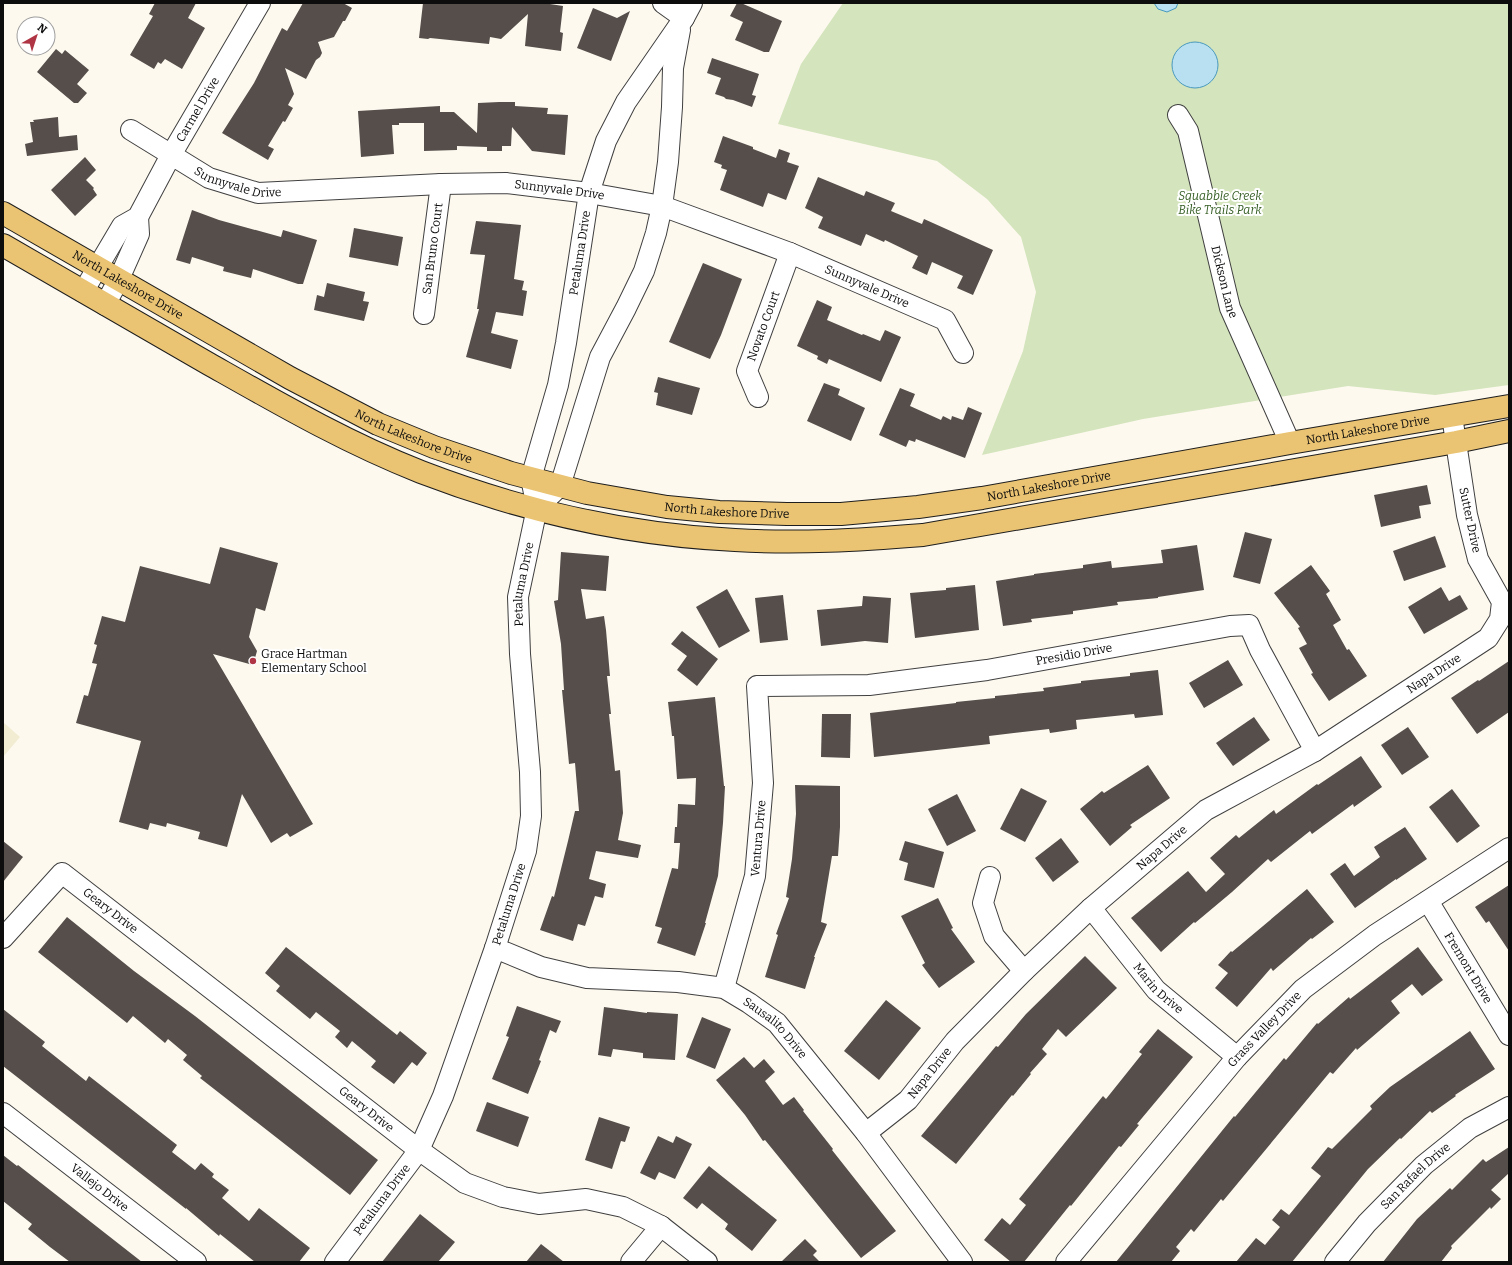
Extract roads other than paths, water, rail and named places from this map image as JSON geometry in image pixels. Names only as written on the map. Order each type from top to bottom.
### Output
[{"type":"main road","name":"North Lakeshore Drive","points":[[3,213],[290,378],[351,411],[434,447],[483,464],[560,486],[616,499],[688,509],[787,514],[842,514],[918,507],[982,498],[1290,443],[1509,406]]},
{"type":"main road","points":[[3,245],[105,305],[273,400],[362,446],[421,471],[463,487],[586,520],[701,538],[805,542],[879,539],[923,535],[1456,442],[1509,431]]},
{"type":"main road","points":[[1290,443],[1295,470]]},
{"type":"street","name":"Carmel Drive","points":[[105,305],[119,279],[139,234],[138,217],[171,155],[260,3]]},
{"type":"street","points":[[538,508],[560,486],[600,357],[644,271],[656,233],[662,206],[668,162],[673,68],[678,36],[688,11],[663,3]]},
{"type":"street","name":"Petaluma Drive","points":[[335,1262],[419,1150],[443,1096],[495,948],[526,851],[531,816],[530,772],[520,654],[518,593],[538,508],[531,478],[558,385],[566,343],[589,193],[606,141],[626,102],[688,11]]},
{"type":"street","name":"Dickson Lane","points":[[1178,115],[1188,131],[1230,308],[1290,443]]},
{"type":"street","name":"Sunnyvale Drive","points":[[131,130],[209,178],[258,193],[441,184],[506,183],[589,193],[662,206],[790,253],[945,320],[963,353]]},
{"type":"street","name":"San Bruno Court","points":[[424,314],[441,184]]},
{"type":"street","points":[[83,292],[122,226],[138,217]]},
{"type":"street","name":"Novato Court","points":[[758,398],[747,371],[790,253]]},
{"type":"street","name":"Sutter Drive","points":[[1452,416],[1467,515],[1478,559],[1502,602],[1500,619]]},
{"type":"street","name":"Napa Drive","points":[[866,1133],[908,1100],[955,1041],[1024,971],[1091,908],[1206,810],[1315,751],[1488,638],[1500,619]]},
{"type":"street","name":"Presidio Drive","points":[[757,686],[869,685],[987,670],[1230,626],[1248,625],[1315,751]]},
{"type":"street","name":"Ventura Drive","points":[[724,988],[756,876],[763,783],[757,686]]},
{"type":"street","name":"Grass Valley Drive","points":[[1066,1262],[1237,1057],[1303,989],[1375,935],[1509,848]]},
{"type":"street","name":"Geary Drive","points":[[3,938],[62,873],[419,1150],[465,1183],[503,1197],[539,1204],[586,1199],[623,1206],[661,1226],[707,1262]]},
{"type":"street","points":[[990,877],[983,903],[994,936],[1024,971]]},
{"type":"street","name":"Fremont Drive","points":[[1428,901],[1509,1035]]},
{"type":"street","name":"Marin Drive","points":[[1091,908],[1156,990],[1237,1057]]},
{"type":"street","name":"Sausalito Drive","points":[[495,948],[541,967],[587,978],[678,982],[724,988],[749,1003],[777,1024],[866,1133],[962,1262]]},
{"type":"street","name":"San Rafael Drive","points":[[1335,1262],[1367,1223],[1424,1165],[1470,1128],[1509,1107]]},
{"type":"street","name":"Vallejo Drive","points":[[3,1113],[196,1262]]},
{"type":"street","points":[[631,1262],[661,1226]]},
{"type":"water","points":[[1154,3],[1178,3],[1176,8],[1167,12],[1158,9]]},
{"type":"water","points":[[1200,42],[1204,43],[1214,52],[1217,56],[1217,74],[1208,84],[1200,88],[1190,88],[1182,84],[1173,74],[1172,60],[1176,52],[1186,43]]},
{"type":"place","name":"Grace Hartman Elementary School","points":[[253,661]]},
{"type":"park label","name":"Squabble Creek Bike Trails Park","points":[[1220,203]]}]
